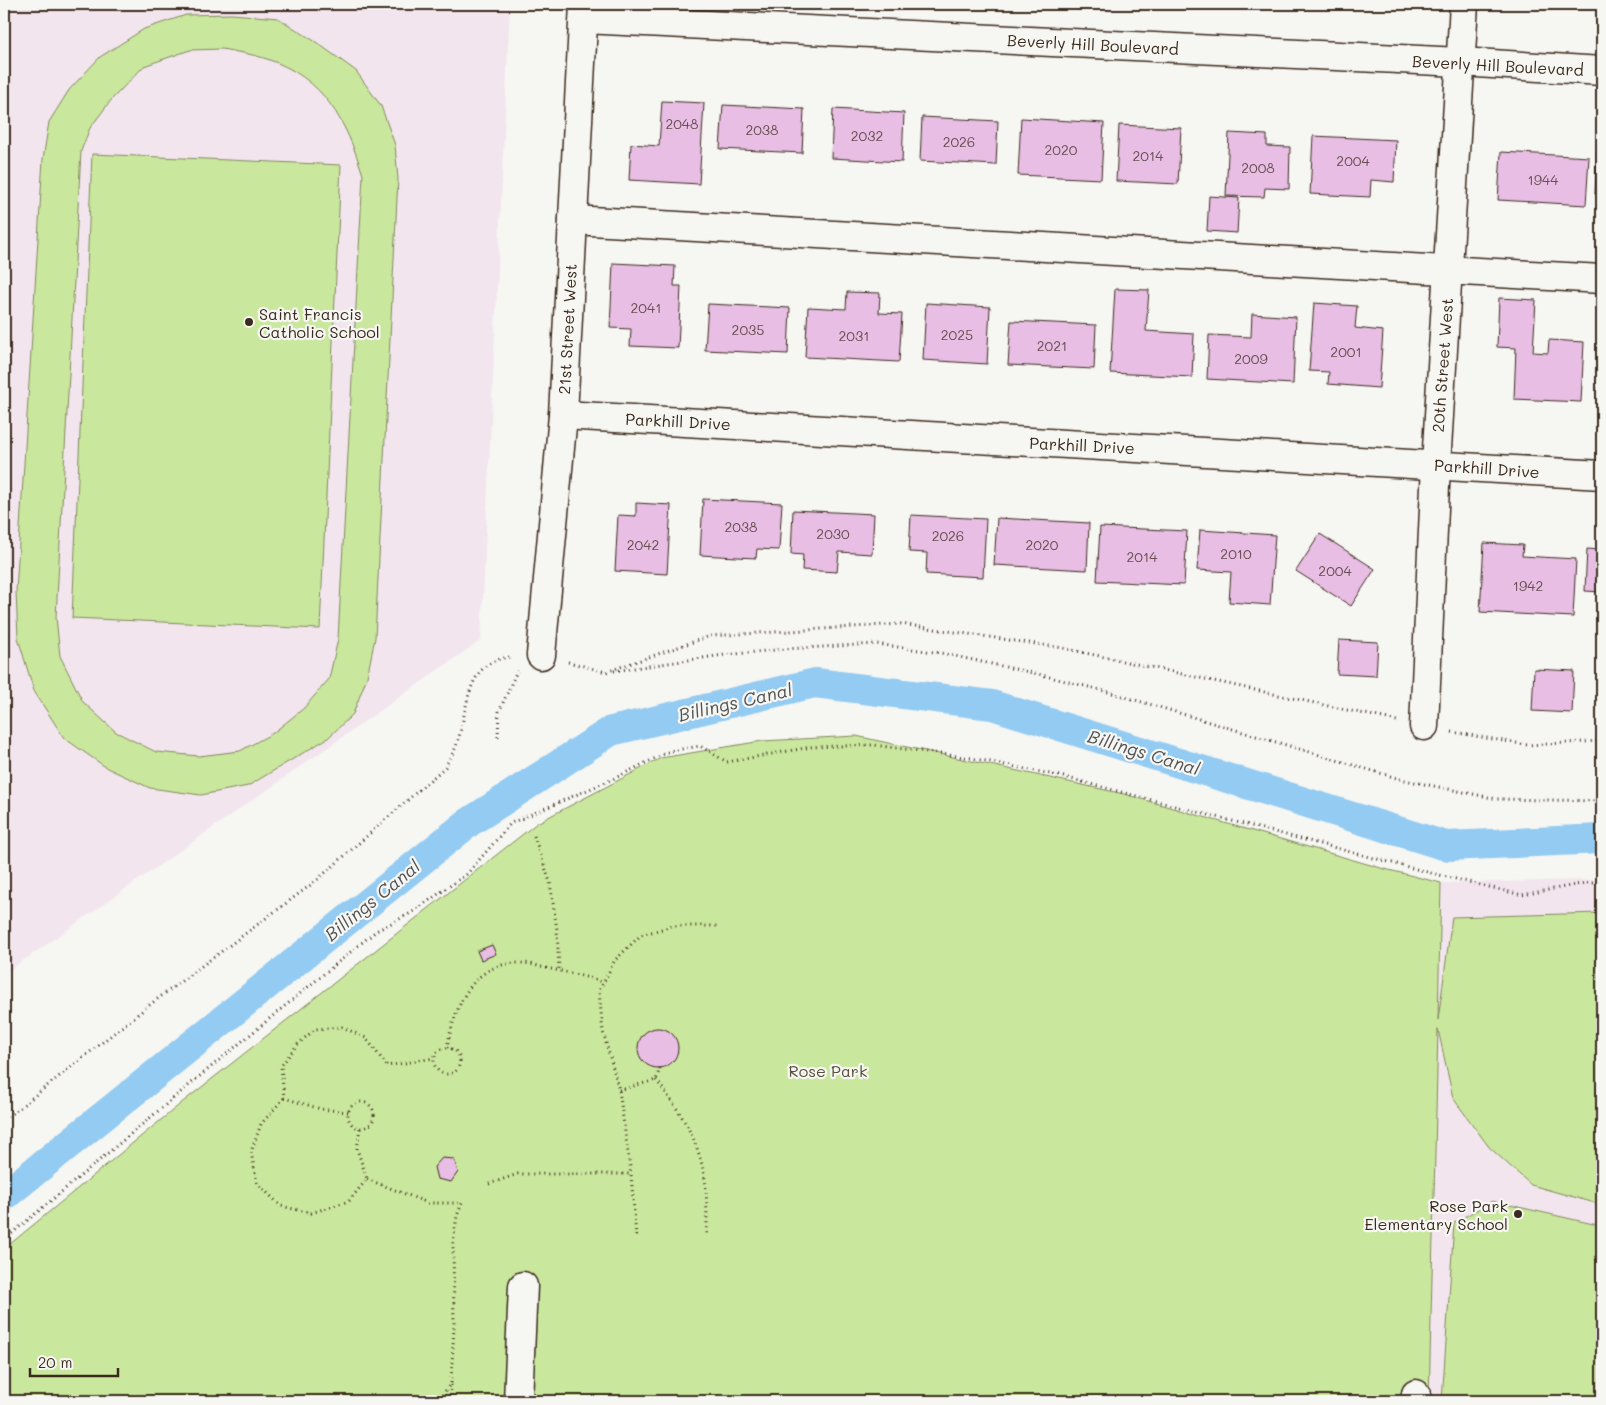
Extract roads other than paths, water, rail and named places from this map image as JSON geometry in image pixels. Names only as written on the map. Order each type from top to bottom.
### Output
[{"type":"street","name":"20th Street West","points":[[1424,726],[1436,465],[1464,4]]},
{"type":"street","name":"Beverly Hill Boulevard","points":[[584,12],[1602,71]]},
{"type":"street","name":"21st Street West","points":[[540,654],[563,415],[584,12]]},
{"type":"street","points":[[573,220],[1602,279]]},
{"type":"street","name":"Parkhill Drive","points":[[563,415],[1602,475]]},
{"type":"street","points":[[518,1401],[523,1286]]},
{"type":"waterway","name":"Billings Canal","points":[[4,1196],[468,823],[611,731],[815,683],[992,705],[1446,846],[1602,839]]},
{"type":"place","name":"Saint Francis Catholic School","points":[[249,322]]},
{"type":"place","name":"Rose Park Elementary School","points":[[1518,1214]]},
{"type":"park label","name":"Rose Park","points":[[828,1070]]}]
